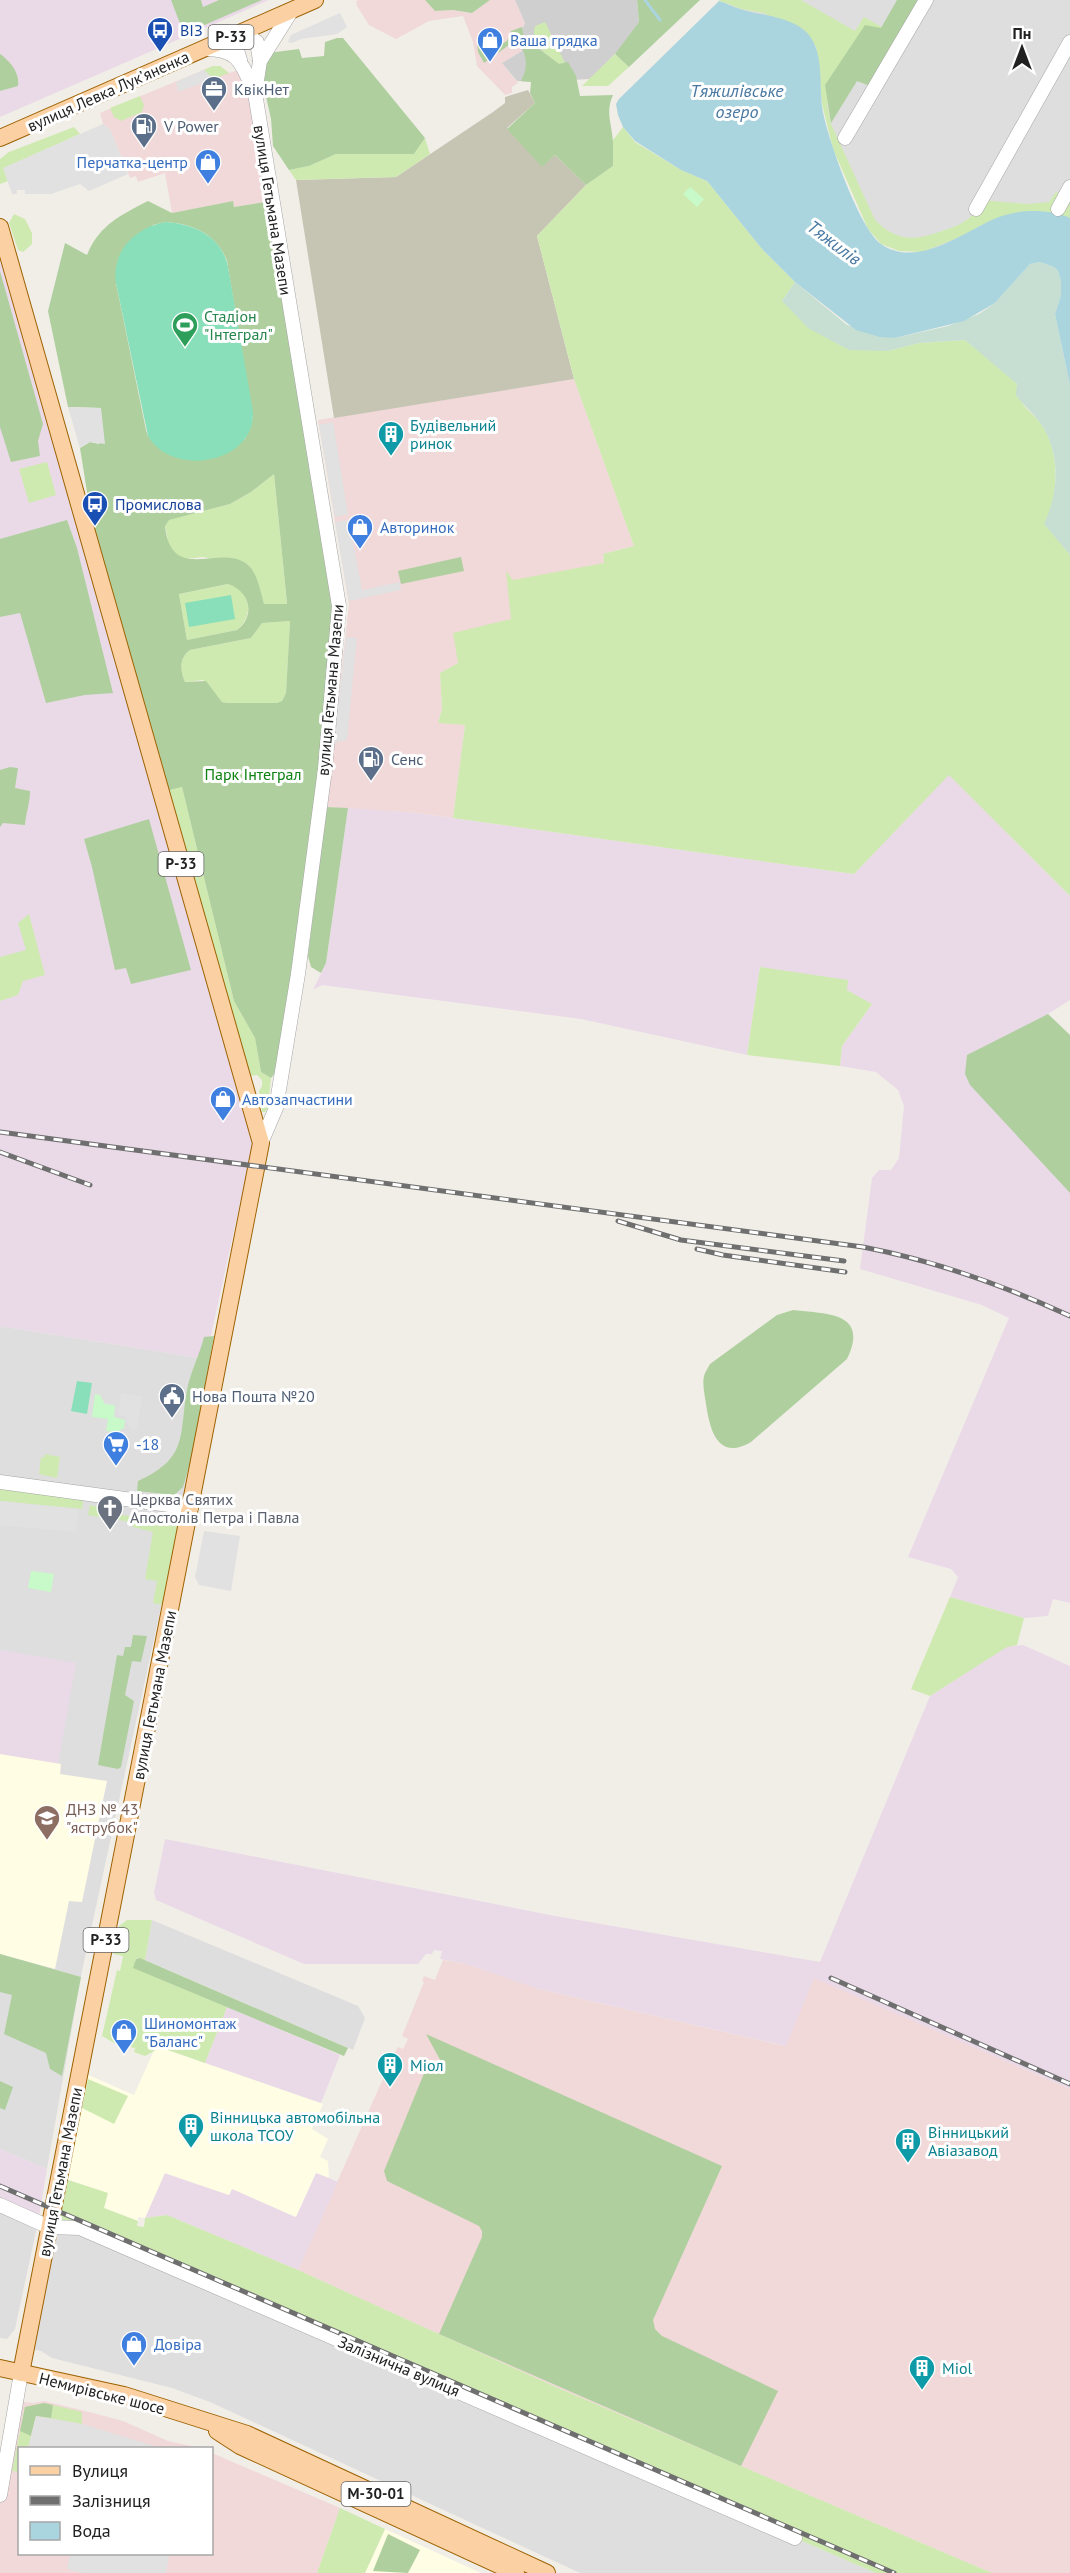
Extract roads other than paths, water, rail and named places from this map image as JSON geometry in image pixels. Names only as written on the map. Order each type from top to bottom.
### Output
[{"type":"main road","name":"вулиця Левка Лукʼяненка","points":[[0,138],[315,0]]},
{"type":"main road","name":"вулиця Гетьмана Мазепи","points":[[0,227],[261,1143],[21,2373]]},
{"type":"main road","name":"Немирівське шосе","points":[[0,2368],[124,2396],[247,2434],[547,2573]]},
{"type":"main road","name":"Немирівське шосе","points":[[203,2422],[240,2446],[516,2573]]},
{"type":"street","points":[[845,138],[926,0]]},
{"type":"street","points":[[260,61],[292,10]]},
{"type":"street","points":[[242,32],[257,42],[260,61],[255,93],[237,50],[242,32]]},
{"type":"street","points":[[976,210],[1070,42]]},
{"type":"street","points":[[203,49],[224,50],[240,60]]},
{"type":"street","name":"вулиця Гетьмана Мазепи","points":[[255,93],[339,606],[324,769],[298,974],[276,1108],[261,1143]]},
{"type":"street","points":[[1058,209],[1070,187]]},
{"type":"street","points":[[0,1482],[191,1508]]},
{"type":"street","name":"Залізнична вулиця","points":[[0,2205],[49,2227],[80,2229],[795,2538]]},
{"type":"street","name":"вулиця Гетьмана Мазепи","points":[[0,2495],[21,2373]]},
{"type":"water","name":"Тяжилівське озеро","points":[[719,1],[740,9],[789,21],[804,30],[811,38],[818,57],[823,112],[831,142],[854,202],[872,235],[881,244],[895,251],[909,253],[924,251],[1012,213],[1042,211],[1070,218],[1070,385],[1055,314],[1061,295],[1061,281],[1054,267],[1040,262],[1030,264],[995,303],[964,321],[895,338],[880,337],[856,330],[795,282],[762,249],[707,181],[681,170],[635,141],[623,127],[618,115],[616,104],[619,99]]},
{"type":"waterway","name":"Тяжилів","points":[[645,0],[660,20]]},
{"type":"railway","points":[[0,1132],[863,1247],[917,1259],[969,1275],[1070,1316]]},
{"type":"railway","points":[[0,1152],[90,1185]]},
{"type":"railway","points":[[618,1221],[681,1240],[844,1261]]},
{"type":"railway","points":[[697,1249],[723,1255],[845,1272]]},
{"type":"railway","points":[[831,1978],[1070,2084]]},
{"type":"railway","points":[[0,2186],[894,2573]]},
{"type":"place","name":"ВІЗ","points":[[160,53]]},
{"type":"place","name":"Ваша грядка","points":[[490,63]]},
{"type":"place","name":"КвікНет","points":[[214,112]]},
{"type":"place","name":"V Power","points":[[144,149]]},
{"type":"place","name":"Перчатка-центр","points":[[208,185]]},
{"type":"place","name":"Стадіон \"Інтеграл\"","points":[[185,348]]},
{"type":"place","name":"Будівельний ринок","points":[[391,457]]},
{"type":"place","name":"Промислова","points":[[95,527]]},
{"type":"place","name":"Авторинок","points":[[360,550]]},
{"type":"place","name":"Сенс","points":[[371,782]]},
{"type":"place","name":"Автозапчастини","points":[[223,1122]]},
{"type":"place","name":"Нова Пошта №20","points":[[172,1419]]},
{"type":"place","name":"-18","points":[[116,1467]]},
{"type":"place","name":"Церква Святих Апостолів Петра і Павла","points":[[110,1531]]},
{"type":"place","name":"ДНЗ № 43 \"яструбок\"","points":[[47,1841]]},
{"type":"place","name":"Шиномонтаж \"Баланс\"","points":[[124,2055]]},
{"type":"place","name":"Міол","points":[[390,2088]]},
{"type":"place","name":"Вінницька автомобільна школа ТСОУ","points":[[191,2149]]},
{"type":"place","name":"Вінницький Авіазавод","points":[[908,2164]]},
{"type":"place","name":"Довіра","points":[[134,2367]]},
{"type":"place","name":"Miol","points":[[922,2391]]},
{"type":"park label","name":"Парк Інтеграл","points":[[253,774]]}]
